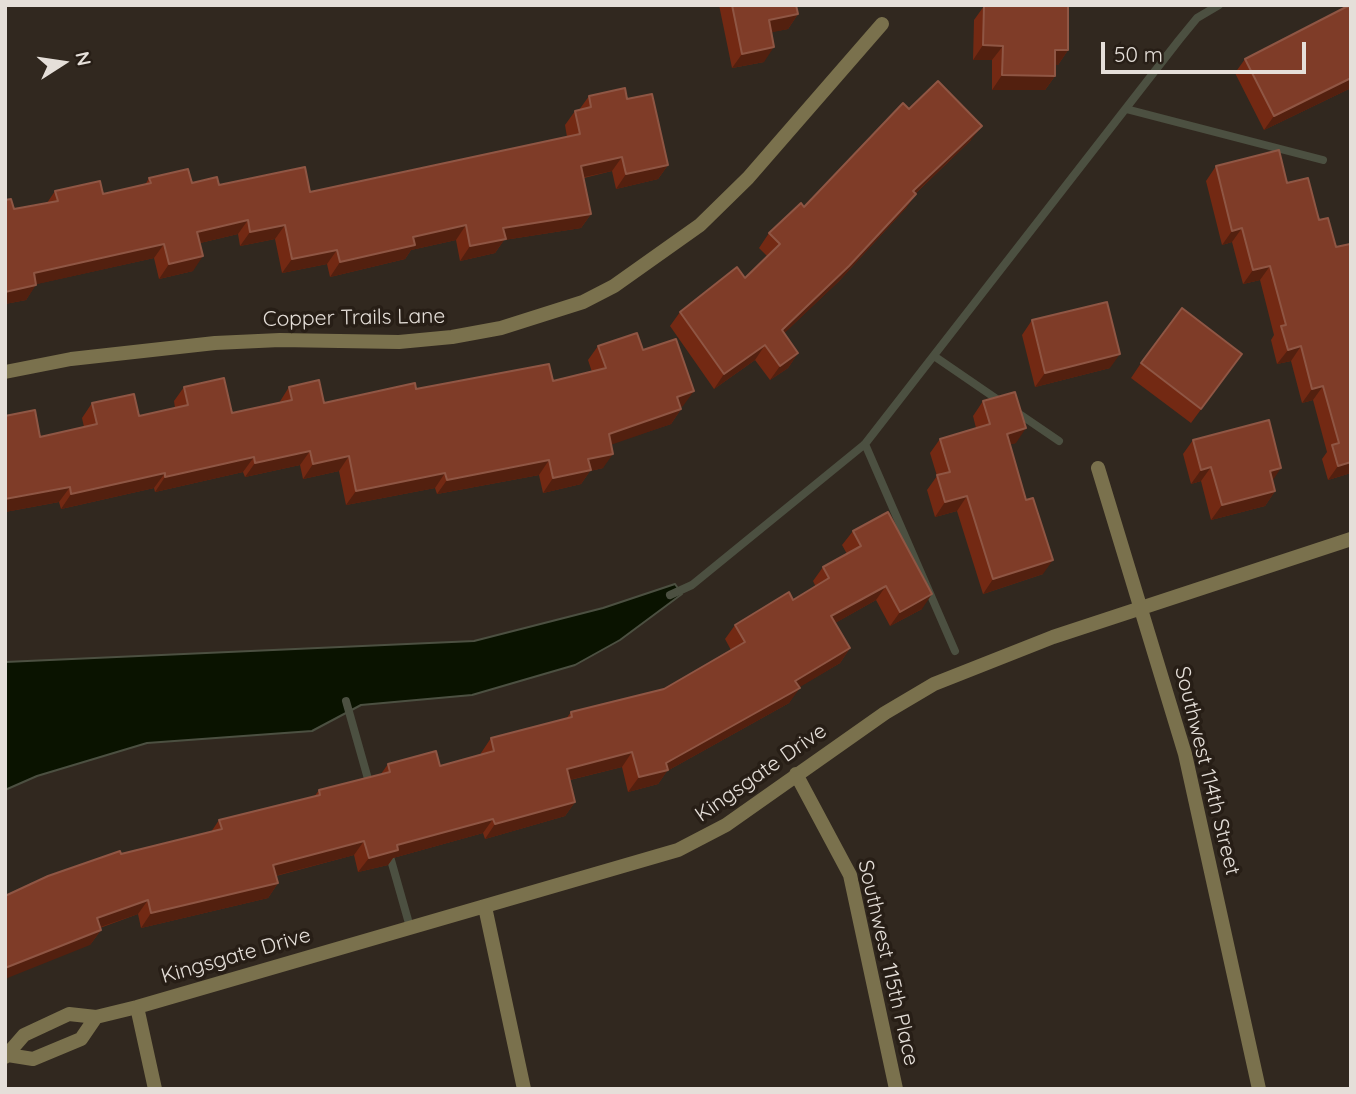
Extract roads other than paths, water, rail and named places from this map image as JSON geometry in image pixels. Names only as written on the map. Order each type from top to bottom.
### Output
[{"type":"street","name":"Copper Trails Lane","points":[[5,372],[71,359],[215,343],[280,340],[398,342],[452,337],[501,328],[583,302],[614,286],[700,225],[748,178],[882,24]]},
{"type":"street","name":"Southwest 114th Street","points":[[1098,468],[1185,754],[1259,1089]]},
{"type":"street","name":"Kingsgate Drive","points":[[7,1056],[24,1035],[69,1014],[96,1017],[137,1007],[678,850],[726,825],[885,713],[934,684],[1031,645],[1351,539]]},
{"type":"street","name":"Southwest 115th Place","points":[[796,774],[850,875],[896,1089]]},
{"type":"street","points":[[485,906],[524,1089]]},
{"type":"street","points":[[137,1007],[155,1089]]},
{"type":"street","name":"Kingsgate Drive","points":[[7,1056],[33,1059],[81,1039],[96,1017]]},
{"type":"waterway","points":[[670,595],[692,585],[865,444],[1179,40],[1197,18],[1219,5]]},
{"type":"waterway","points":[[1126,109],[1323,160]]},
{"type":"waterway","points":[[934,356],[1004,404]]},
{"type":"waterway","points":[[1015,411],[1059,441]]},
{"type":"waterway","points":[[865,444],[955,651]]},
{"type":"waterway","points":[[346,701],[370,786]]},
{"type":"waterway","points":[[389,853],[410,927]]}]
